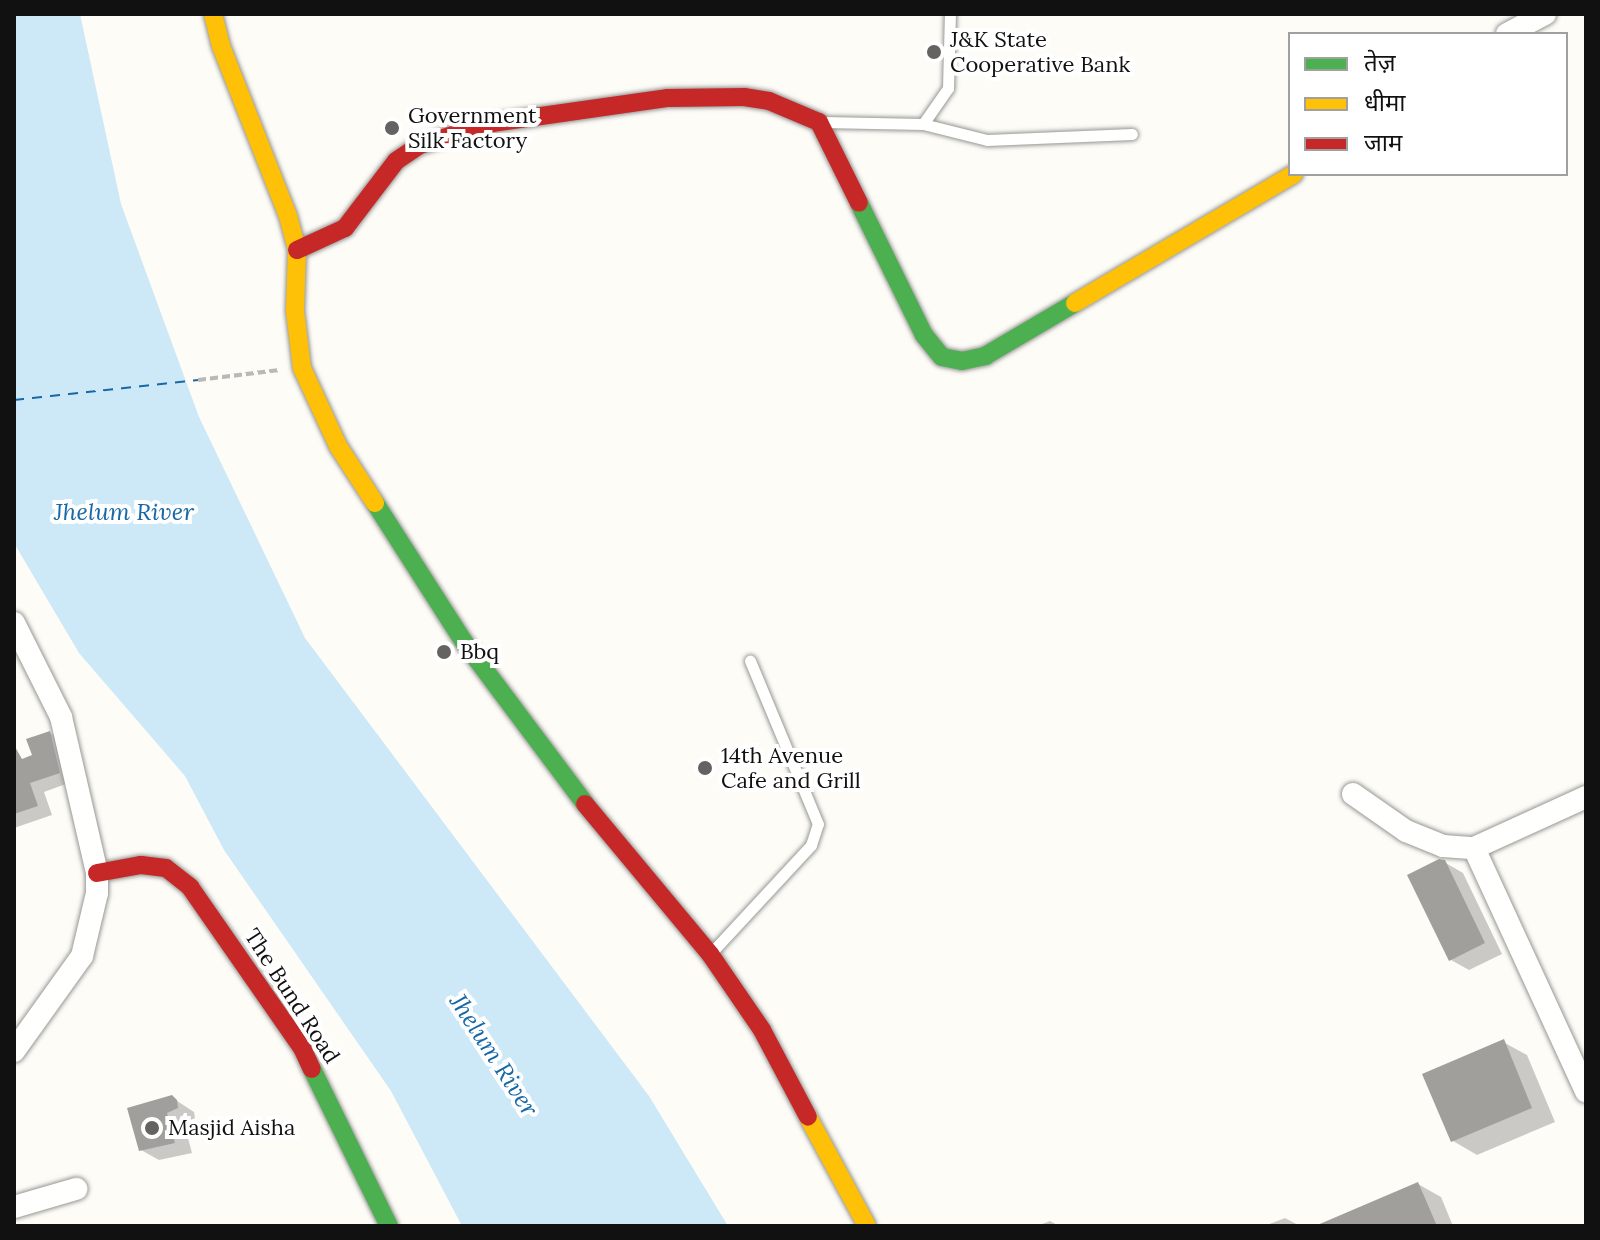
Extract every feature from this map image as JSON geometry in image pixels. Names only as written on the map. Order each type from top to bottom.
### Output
[{"type":"street","points":[[213,14],[221,46],[288,216],[297,250],[295,311],[302,368],[338,446],[464,642],[580,798],[710,954],[762,1030],[867,1226]]},
{"type":"street","points":[[1511,32],[1545,14]]},
{"type":"street","points":[[297,250],[321,242],[345,228],[396,161],[420,145],[472,128],[655,100],[712,95],[769,101],[819,122],[924,335],[942,357],[962,361],[985,356],[1291,176]]},
{"type":"street","points":[[14,623],[61,717],[97,873],[97,893],[82,956],[14,1051]]},
{"type":"street","points":[[1353,794],[1406,831],[1443,846],[1474,848],[1586,797]]},
{"type":"street","points":[[1474,848],[1586,1092]]},
{"type":"street","name":"The Bund Road","points":[[97,873],[141,865],[166,868],[190,887],[302,1048],[389,1226]]},
{"type":"street","points":[[14,1207],[76,1189]]},
{"type":"lane","points":[[923,124],[948,88],[950,14]]},
{"type":"lane","points":[[819,122],[923,124],[987,140],[1132,134]]},
{"type":"lane","points":[[710,954],[811,845],[818,824],[750,661]]},
{"type":"path","points":[[198,380],[302,368]]},
{"type":"water","name":"Jhelum River","points":[[14,14],[80,14],[121,204],[199,417],[305,638],[649,1096],[728,1226],[462,1226],[391,1091],[224,850],[185,776],[79,653],[14,543]]},
{"type":"building","points":[[50,731],[60,773],[30,783],[38,806],[14,814],[14,745],[22,759],[32,755],[26,739]]},
{"type":"building","points":[[1439,859],[1445,860],[1485,943],[1449,961],[1407,875]]},
{"type":"building","points":[[1504,1039],[1532,1108],[1451,1142],[1422,1074]]},
{"type":"building","name":"Masjid Aisha","points":[[172,1095],[177,1100],[178,1108],[167,1113],[175,1143],[139,1151],[127,1108]]},
{"type":"building","points":[[1418,1182],[1437,1226],[1315,1226]]},
{"type":"ferry route","points":[[14,400],[198,380]]},
{"type":"traffic: fast","points":[[859,203],[924,335],[942,357],[962,361],[985,356],[1075,303]]},
{"type":"traffic: fast","points":[[375,503],[464,642],[585,804]]},
{"type":"traffic: fast","points":[[312,1069],[389,1226]]},
{"type":"traffic: slow","points":[[213,14],[221,46],[288,216],[297,250],[295,311],[302,368],[338,446],[375,503]]},
{"type":"traffic: slow","points":[[1075,303],[1291,176]]},
{"type":"traffic: slow","points":[[808,1117],[867,1226]]},
{"type":"traffic: jam","points":[[297,250],[345,228],[396,161],[420,145],[492,123],[668,98],[744,97],[769,101],[819,122],[859,203]]},
{"type":"traffic: jam","points":[[585,804],[710,954],[762,1030],[808,1117]]},
{"type":"traffic: jam","points":[[97,873],[141,865],[166,868],[190,887],[302,1048],[312,1069]]},
{"type":"place","name":"J&K State Cooperative Bank","points":[[934,52]]},
{"type":"place","name":"Government Silk Factory","points":[[392,128]]},
{"type":"place","name":"Bbq","points":[[444,652]]},
{"type":"place","name":"14th Avenue Cafe and Grill","points":[[705,768]]},
{"type":"place","name":"Masjid Aisha","points":[[152,1128]]}]
